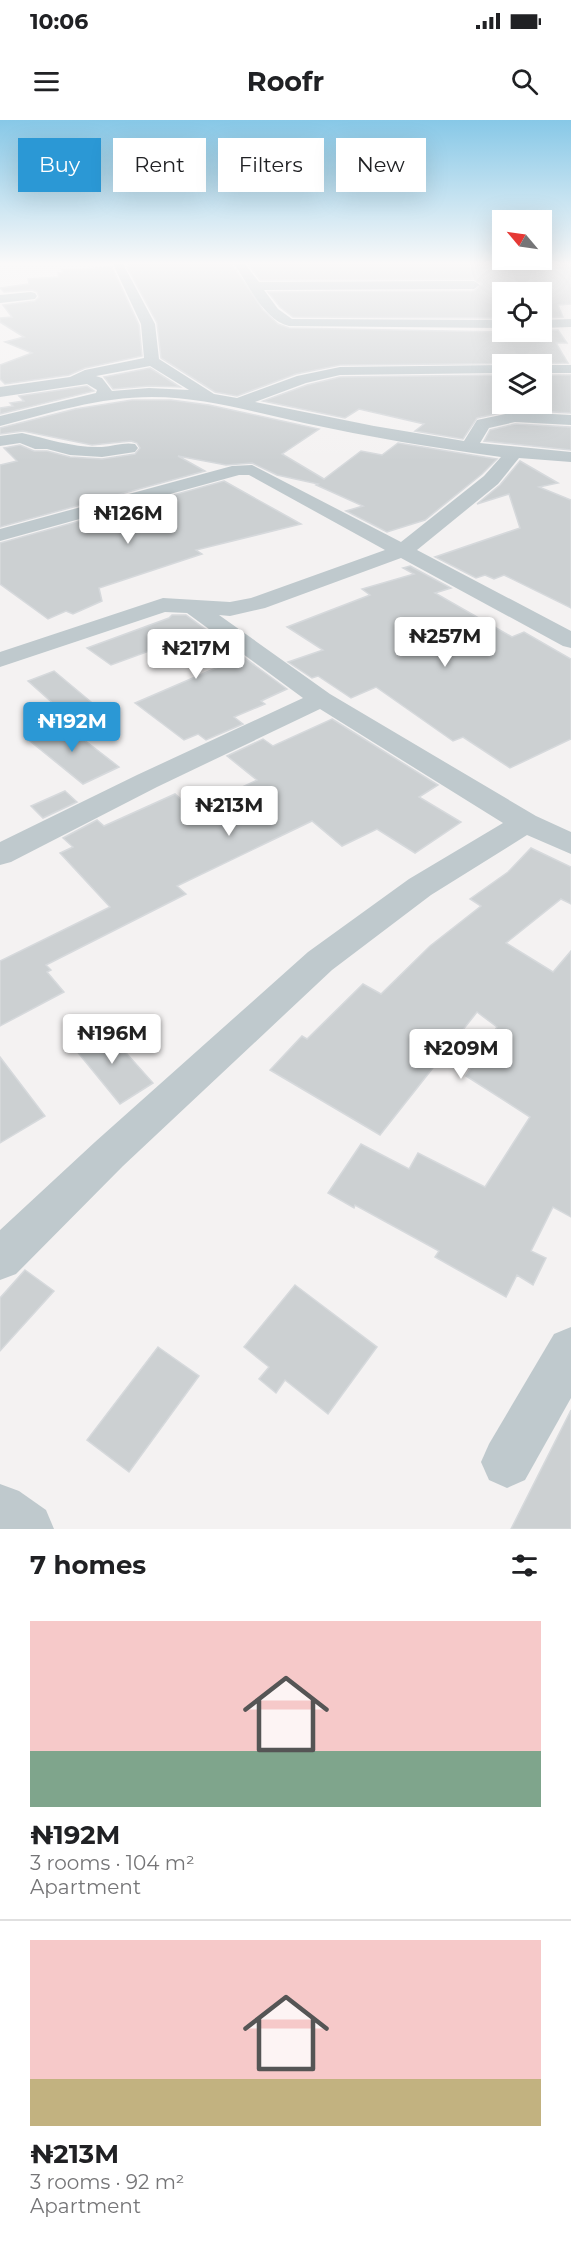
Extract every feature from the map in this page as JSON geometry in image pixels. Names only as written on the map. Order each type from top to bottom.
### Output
[{"type":"street","points":[[150,330],[149,350],[152,361]]},
{"type":"street","points":[[73,381],[90,373],[152,361],[211,397]]},
{"type":"street","points":[[237,404],[302,379],[330,372],[492,369]]},
{"type":"street","points":[[552,369],[571,369]]},
{"type":"street","points":[[0,392],[73,381],[97,381],[105,389],[102,398]]},
{"type":"street","points":[[0,422],[32,412],[102,398],[159,393],[211,397],[237,404],[468,448],[513,454],[571,457]]},
{"type":"street","points":[[468,448],[483,424],[501,418],[571,420]]},
{"type":"street","points":[[0,441],[22,438],[35,444],[47,444],[70,450],[102,452],[129,448]]},
{"type":"street","points":[[0,660],[163,605],[230,609],[257,603],[404,550],[491,480],[513,454]]},
{"type":"street","points":[[0,535],[238,470],[252,470],[571,641]]},
{"type":"street","points":[[192,606],[321,699],[525,823],[571,844]]},
{"type":"street","points":[[0,855],[147,781],[321,699]]},
{"type":"street","points":[[0,1258],[109,1154],[320,961],[420,887],[525,823]]},
{"type":"street","points":[[507,1462],[571,1351]]},
{"type":"street","points":[[0,1510],[27,1529]]},
{"type":"building","points":[[12,330],[139,330],[142,356],[85,368],[69,375],[5,384],[0,379],[0,365],[32,353],[5,342],[24,337]]},
{"type":"building","points":[[158,330],[492,332],[492,342],[552,342],[552,330],[558,330],[567,343],[556,343],[568,363],[552,363],[552,354],[492,354],[492,364],[340,365],[296,374],[237,396],[215,392],[161,358]]},
{"type":"building","points":[[150,368],[180,387],[149,386],[113,389],[104,377]]},
{"type":"building","points":[[492,375],[492,414],[496,414],[477,418],[463,439],[415,431],[424,424],[359,409],[345,418],[263,401],[307,385],[340,377]]},
{"type":"building","points":[[552,375],[571,375],[571,413],[552,412]]},
{"type":"building","points":[[87,386],[94,391],[0,414],[0,408],[13,406],[10,403],[24,401],[19,396]]},
{"type":"building","points":[[132,400],[171,400],[209,405],[319,429],[282,454],[324,479],[361,451],[382,455],[398,443],[497,459],[425,520],[387,532],[346,511],[363,506],[316,485],[318,484],[277,475],[252,463],[226,465],[178,456],[205,471],[0,527],[0,465],[17,461],[4,448],[20,445],[34,451],[102,459],[135,454],[140,448],[137,443],[131,441],[92,445],[23,431],[0,434],[0,428],[75,409]]},
{"type":"building","points":[[515,424],[571,427],[571,450],[484,441],[490,430]]},
{"type":"building","points":[[520,461],[558,483],[539,487],[571,500],[571,608],[504,575],[494,579],[485,575],[476,578],[435,557],[520,528],[509,494],[477,504],[500,485]]},
{"type":"building","points":[[224,481],[301,524],[196,550],[202,554],[99,588],[102,601],[73,614],[66,611],[48,619],[0,584],[0,543]]},
{"type":"building","points":[[410,566],[451,588],[435,593],[512,637],[524,632],[571,659],[571,739],[510,768],[463,737],[453,741],[376,687],[351,698],[318,676],[312,678],[288,662],[323,650],[287,627],[370,595],[362,589],[414,574],[403,568]]},
{"type":"building","points":[[172,615],[186,615],[287,689],[261,701],[265,704],[234,717],[243,724],[206,740],[198,734],[184,740],[135,703],[223,665],[190,636],[111,665],[87,648]]},
{"type":"building","points":[[54,671],[109,717],[82,729],[28,681]]},
{"type":"building","points":[[332,719],[438,785],[419,797],[461,822],[415,853],[377,829],[342,846],[312,821],[177,886],[186,894],[46,965],[51,970],[47,972],[64,992],[0,1026],[0,961],[110,907],[60,853],[73,847],[63,838],[97,820],[104,826],[175,794],[193,810],[257,780],[227,756],[263,739],[273,746]]},
{"type":"building","points":[[61,722],[119,767],[83,784],[25,737]]},
{"type":"building","points":[[65,791],[77,802],[43,818],[31,806]]},
{"type":"building","points":[[531,848],[571,867],[571,904],[561,899],[506,943],[553,972],[571,951],[571,1217],[553,1207],[531,1251],[546,1258],[533,1285],[517,1275],[506,1297],[435,1257],[439,1251],[355,1205],[354,1208],[328,1193],[361,1144],[409,1169],[418,1153],[485,1187],[530,1117],[466,1076],[497,1027],[477,1012],[380,1135],[270,1070],[302,1036],[307,1039],[363,984],[381,994],[430,946],[481,906],[470,899],[508,872]]},
{"type":"building","points":[[102,1026],[153,1083],[120,1104],[71,1044]]},
{"type":"building","points":[[0,1057],[45,1116],[0,1143]]},
{"type":"building","points":[[25,1270],[54,1291],[0,1351],[0,1298]]},
{"type":"building","points":[[295,1285],[377,1347],[328,1414],[285,1380],[276,1393],[259,1379],[269,1367],[244,1347]]},
{"type":"building","points":[[158,1347],[199,1376],[129,1472],[87,1440]]},
{"type":"building","points":[[571,1410],[571,1529],[511,1529]]}]
